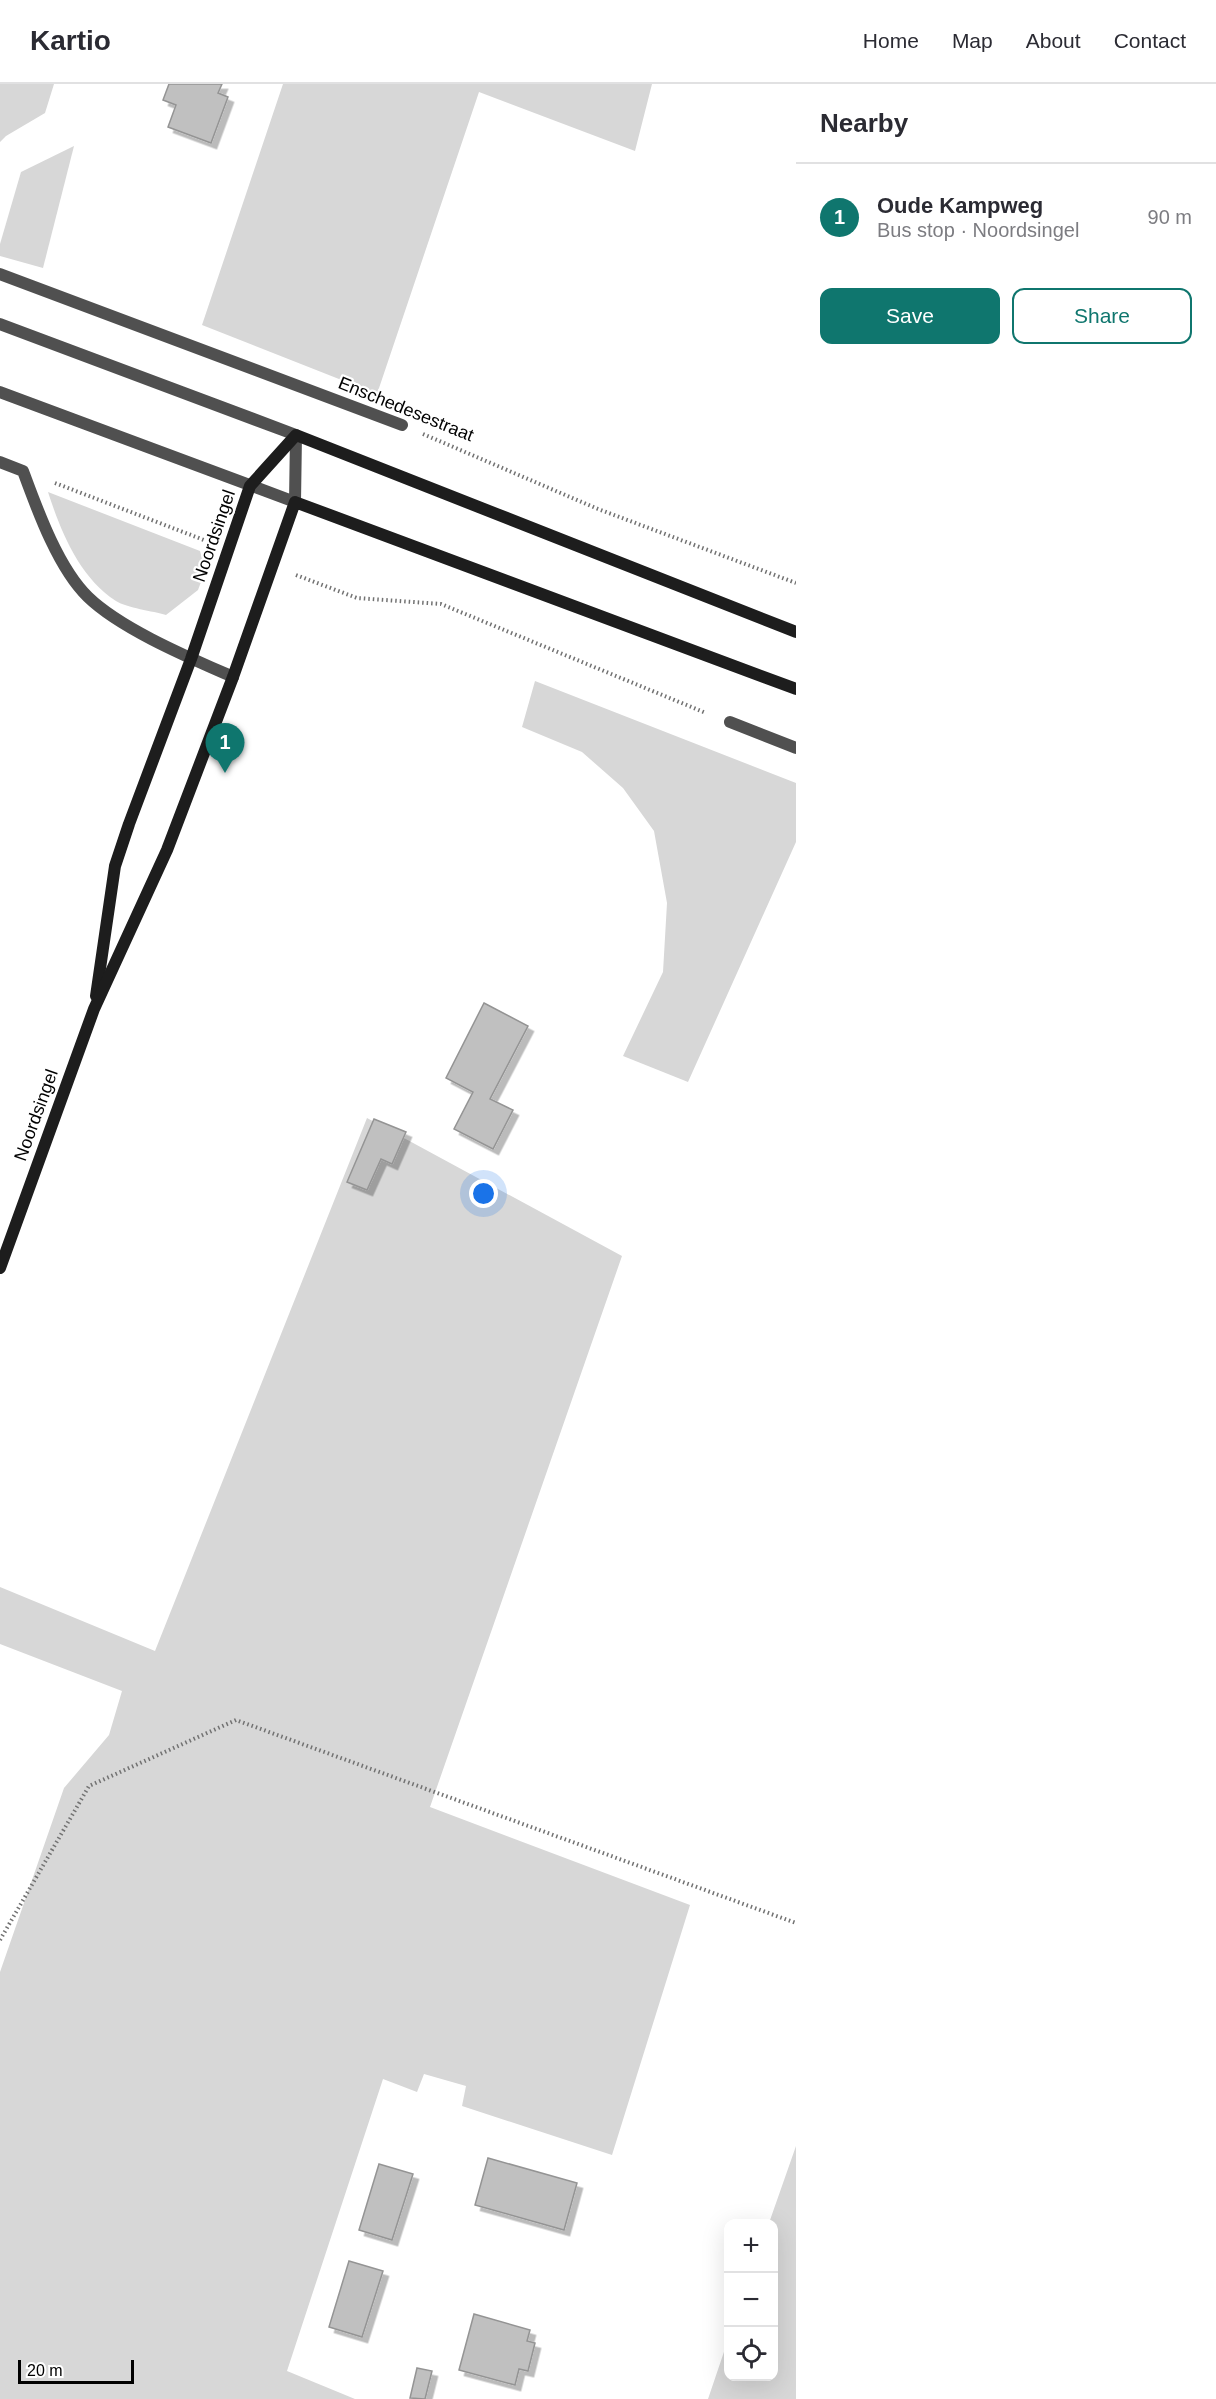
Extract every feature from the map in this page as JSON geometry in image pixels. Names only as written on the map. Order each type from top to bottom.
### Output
[{"type":"main road","name":"Noordsingel","points":[[94,1009],[115,866],[191,659],[250,486],[296,435]]},
{"type":"main road","points":[[296,435],[796,632]]},
{"type":"main road","name":"Noordsingel","points":[[0,1268],[94,1009],[167,850],[233,677],[295,502]]},
{"type":"main road","points":[[295,502],[796,689]]},
{"type":"street","name":"Enschedesestraat","points":[[0,274],[402,425]]},
{"type":"street","points":[[0,324],[296,435]]},
{"type":"street","points":[[0,392],[295,502]]},
{"type":"street","name":"Noordsingel","points":[[295,502],[296,435]]},
{"type":"street","points":[[0,462],[23,471],[37,508],[67,571],[88,597],[121,622],[191,659],[233,677]]},
{"type":"street","points":[[730,722],[796,748]]},
{"type":"path","name":"Enschedesestraat","points":[[402,425],[598,509],[796,583]]},
{"type":"path","points":[[23,471],[228,548]]},
{"type":"path","points":[[273,566],[357,598],[441,604],[730,722]]},
{"type":"path","points":[[0,1940],[89,1786],[236,1720],[796,1923]]},
{"type":"shaded area","points":[[0,84],[54,84],[45,113],[0,142]]},
{"type":"shaded area","points":[[283,84],[652,84],[635,151],[479,92],[377,394],[202,325]]},
{"type":"shaded area","points":[[74,146],[43,268],[0,256],[0,244],[21,172]]},
{"type":"shaded area","points":[[48,492],[200,551],[205,571],[198,590],[166,615],[116,601],[92,579],[73,553]]},
{"type":"shaded area","points":[[535,681],[796,783],[796,842],[688,1082],[623,1056],[663,972],[667,903],[654,831],[623,788],[582,752],[522,727]]},
{"type":"shaded area","points":[[367,1118],[622,1256],[430,1807],[690,1905],[612,2155],[462,2106],[466,2086],[424,2074],[417,2092],[383,2079],[287,2371],[355,2399],[0,2399],[0,1972],[64,1788],[109,1735],[122,1691],[0,1644],[0,1587],[155,1651]]},
{"type":"shaded area","points":[[796,2146],[796,2399],[708,2399],[724,2352],[724,2381],[778,2381],[778,2219],[770,2219]]},
{"type":"building","points":[[169,84],[222,84],[218,93],[228,97],[211,143],[168,127],[176,105],[163,100]]},
{"type":"building","points":[[484,1003],[528,1026],[490,1099],[513,1110],[493,1149],[454,1129],[473,1092],[446,1078]]},
{"type":"building","points":[[374,1119],[406,1132],[392,1164],[381,1159],[367,1190],[347,1182]]},
{"type":"building","points":[[488,2158],[577,2183],[564,2230],[475,2205]]},
{"type":"building","points":[[379,2164],[413,2174],[392,2240],[359,2230]]},
{"type":"building","points":[[349,2261],[383,2271],[362,2337],[329,2327]]},
{"type":"building","points":[[474,2314],[530,2330],[527,2341],[535,2343],[528,2371],[519,2369],[515,2385],[459,2370]]},
{"type":"building","points":[[417,2368],[432,2371],[425,2399],[410,2398]]},
{"type":"place","name":"Oude Kampweg","points":[[225,773]]}]
